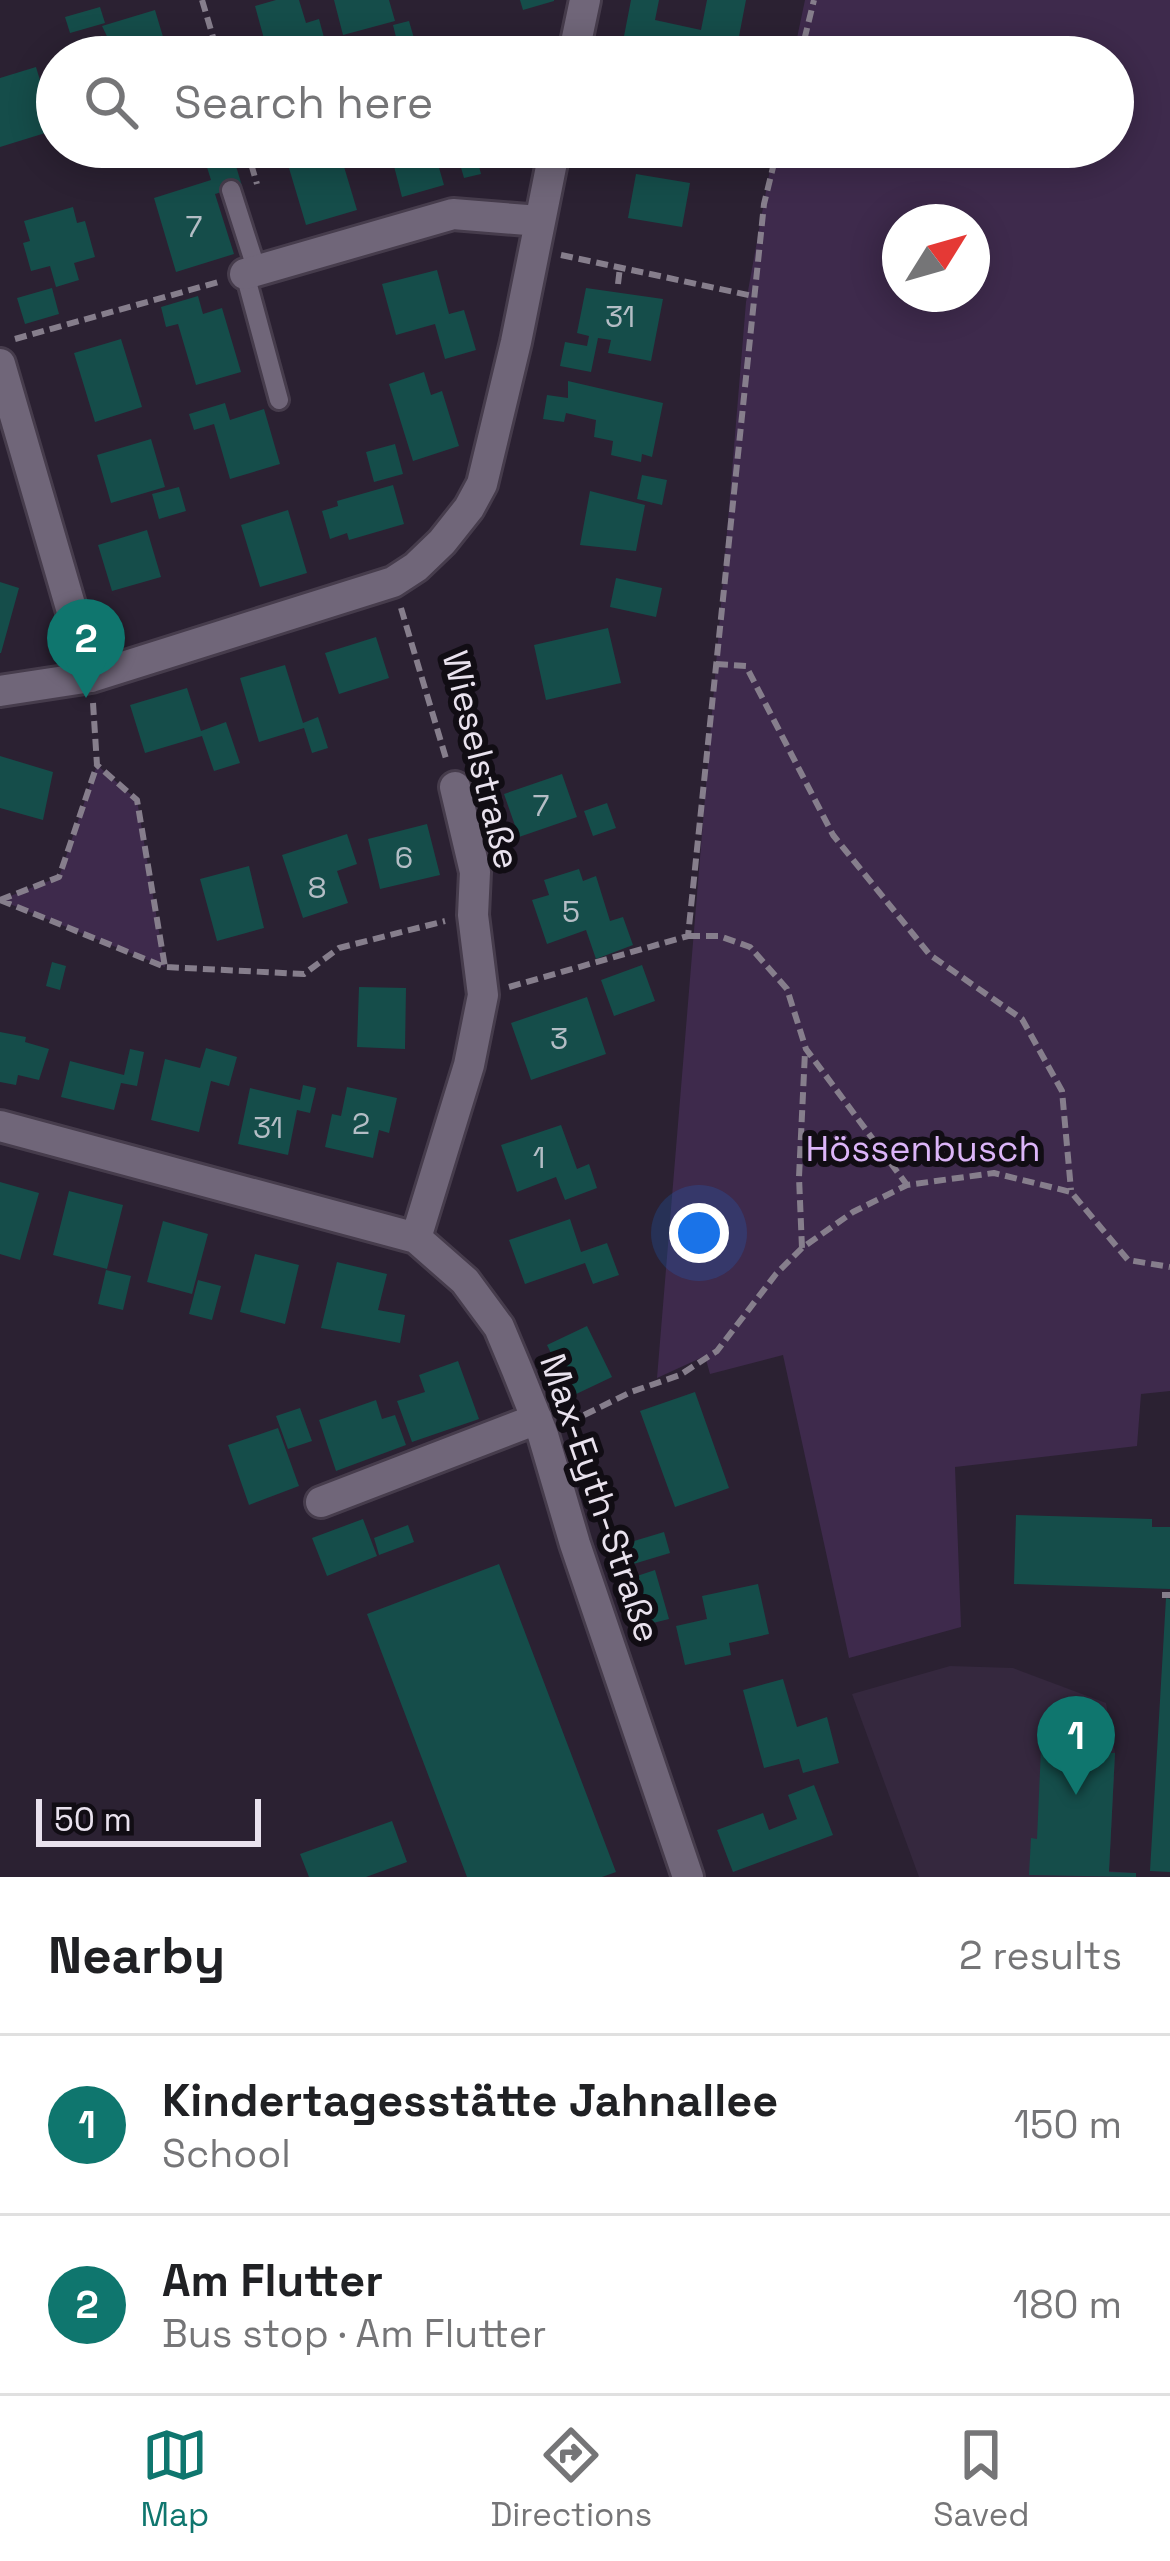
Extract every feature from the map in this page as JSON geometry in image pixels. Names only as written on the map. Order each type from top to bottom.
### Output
[{"type":"street","points":[[577,36],[585,0]]},
{"type":"street","points":[[0,691],[91,677],[393,582],[416,567],[470,508],[482,484],[551,168]]},
{"type":"street","points":[[251,273],[453,214],[537,235]]},
{"type":"street","points":[[0,364],[91,677]]},
{"type":"street","name":"Wieselstraße","points":[[416,1238],[469,1065],[483,995],[473,915],[475,872],[455,788]]},
{"type":"street","name":"Max-Eyth-Straße","points":[[0,1126],[416,1238],[465,1280],[499,1328],[540,1427],[688,1877]]},
{"type":"street","points":[[321,1502],[540,1427]]},
{"type":"lane","points":[[231,190],[279,400]]},
{"type":"path","points":[[202,0],[213,36]]},
{"type":"path","points":[[805,36],[814,0]]},
{"type":"path","points":[[688,936],[764,204],[773,168]]},
{"type":"path","points":[[537,235],[620,268],[754,296]]},
{"type":"path","points":[[618,284],[620,268]]},
{"type":"path","points":[[0,344],[251,273]]},
{"type":"path","name":"Wieselstraße","points":[[393,582],[455,788]]},
{"type":"path","points":[[716,664],[746,667],[833,836],[929,955],[1022,1019],[1063,1091],[1071,1192],[1128,1260],[1170,1267]]},
{"type":"path","points":[[0,900],[59,877],[97,765],[91,677]]},
{"type":"path","points":[[97,765],[137,800],[165,967]]},
{"type":"path","points":[[0,900],[165,967],[304,974],[339,948],[473,915]]},
{"type":"path","points":[[483,995],[688,936],[719,936],[750,947],[787,989],[806,1048],[907,1185]]},
{"type":"path","points":[[802,1248],[806,1048]]},
{"type":"path","points":[[540,1427],[680,1375],[717,1351],[802,1248],[853,1212],[907,1185],[994,1173],[1071,1192]]},
{"type":"shaded area","points":[[950,1666],[1013,1668],[1106,1703],[1115,1753],[1109,1871],[1131,1873],[1130,1877],[919,1877],[852,1694]]},
{"type":"green space","name":"Hössenbusch","points":[[805,0],[1170,0],[1170,1391],[1141,1394],[1137,1446],[955,1467],[961,1627],[849,1658],[783,1355],[710,1374],[705,1356],[657,1378],[746,302],[770,168],[1134,168],[1134,36],[797,36]]},
{"type":"green space","points":[[97,765],[137,800],[165,967],[0,900],[59,877]]},
{"type":"building","points":[[299,0],[306,23],[319,19],[324,36],[263,36],[255,6]]},
{"type":"building","points":[[334,0],[389,0],[395,21],[343,35]]},
{"type":"building","points":[[520,0],[554,0],[554,1],[523,10]]},
{"type":"building","points":[[631,0],[659,0],[655,20],[701,30],[707,0],[746,0],[739,36],[624,36]]},
{"type":"building","points":[[100,7],[105,23],[70,33],[65,17]]},
{"type":"building","points":[[155,10],[163,36],[107,36],[102,26]]},
{"type":"building","points":[[409,21],[413,36],[396,36],[393,25]]},
{"type":"building","points":[[36,67],[36,136],[0,147],[0,78]]},
{"type":"building","points":[[207,168],[237,168],[242,186],[215,194],[234,254],[176,272],[154,198],[211,180]]},
{"type":"building","points":[[289,168],[344,168],[357,210],[306,225]]},
{"type":"building","points":[[394,168],[439,168],[444,185],[402,197]]},
{"type":"building","points":[[461,168],[479,168],[481,174],[464,178]]},
{"type":"building","points":[[636,174],[690,183],[682,227],[628,218]]},
{"type":"building","points":[[73,207],[77,223],[85,221],[95,257],[74,263],[79,280],[56,287],[50,266],[31,271],[23,243],[30,241],[24,221]]},
{"type":"building","points":[[437,270],[449,314],[464,310],[476,350],[445,359],[435,324],[396,335],[382,284]]},
{"type":"building","points":[[52,288],[59,314],[25,324],[17,298]]},
{"type":"building","points":[[586,288],[663,299],[651,361],[608,353],[611,340],[598,338],[591,372],[560,366],[565,342],[587,346],[589,336],[577,333]]},
{"type":"building","points":[[198,296],[203,314],[222,308],[241,372],[196,385],[178,324],[166,327],[161,307]]},
{"type":"building","points":[[121,339],[142,407],[95,422],[74,353]]},
{"type":"building","points":[[424,372],[431,395],[442,391],[459,446],[413,461],[389,384]]},
{"type":"building","points":[[568,381],[663,403],[652,457],[642,454],[641,462],[611,455],[613,441],[594,437],[596,420],[566,413],[564,422],[543,419],[547,395],[568,398]]},
{"type":"building","points":[[225,403],[230,420],[264,409],[280,464],[230,479],[214,424],[194,430],[189,414]]},
{"type":"building","points":[[151,439],[165,487],[111,503],[97,455]]},
{"type":"building","points":[[395,444],[403,474],[374,482],[366,452]]},
{"type":"building","points":[[642,475],[667,480],[662,505],[637,499]]},
{"type":"building","points":[[393,485],[404,524],[349,540],[347,533],[330,539],[322,511],[338,506],[337,501]]},
{"type":"building","points":[[179,487],[186,511],[159,519],[152,494]]},
{"type":"building","points":[[590,491],[645,505],[636,551],[580,545]]},
{"type":"building","points":[[288,510],[307,573],[260,587],[241,525]]},
{"type":"building","points":[[147,530],[161,577],[112,591],[98,545]]},
{"type":"building","points":[[616,578],[662,588],[656,617],[610,607]]},
{"type":"building","points":[[0,582],[19,588],[1,653],[0,653]]},
{"type":"building","points":[[608,628],[621,683],[546,700],[534,645]]},
{"type":"building","points":[[376,637],[389,678],[339,694],[325,653]]},
{"type":"building","points":[[285,665],[303,723],[318,717],[328,748],[312,753],[304,728],[259,742],[240,678]]},
{"type":"building","points":[[187,688],[201,731],[226,722],[240,763],[214,771],[202,736],[145,753],[130,705]]},
{"type":"building","points":[[0,756],[53,772],[43,820],[0,808]]},
{"type":"building","points":[[562,774],[577,817],[519,837],[504,794]]},
{"type":"building","points":[[607,803],[616,828],[593,836],[584,811]]},
{"type":"building","points":[[427,824],[440,875],[380,889],[368,839]]},
{"type":"building","points":[[347,834],[357,864],[337,871],[348,903],[303,918],[282,855]]},
{"type":"building","points":[[249,866],[264,928],[217,941],[200,879]]},
{"type":"building","points":[[579,869],[583,881],[596,876],[610,921],[623,917],[633,945],[596,959],[586,930],[547,944],[532,900],[549,895],[544,880]]},
{"type":"building","points":[[52,962],[66,966],[60,990],[46,986]]},
{"type":"building","points":[[642,965],[655,1001],[614,1016],[601,980]]},
{"type":"building","points":[[359,987],[406,988],[405,1049],[357,1047]]},
{"type":"building","points":[[587,997],[606,1054],[531,1080],[511,1023]]},
{"type":"building","points":[[0,1032],[26,1037],[25,1042],[49,1049],[39,1080],[18,1075],[16,1085],[0,1082]]},
{"type":"building","points":[[206,1048],[237,1057],[229,1086],[211,1081],[199,1132],[151,1120],[165,1059],[200,1068]]},
{"type":"building","points":[[130,1049],[144,1052],[137,1086],[121,1083],[114,1110],[61,1097],[70,1061],[124,1075]]},
{"type":"building","points":[[303,1085],[316,1088],[310,1113],[297,1110],[288,1155],[238,1144],[250,1088],[300,1100]]},
{"type":"building","points":[[347,1087],[397,1098],[389,1133],[379,1130],[373,1158],[325,1147],[332,1114],[341,1116]]},
{"type":"building","points":[[561,1125],[577,1169],[589,1164],[597,1188],[565,1200],[556,1177],[517,1192],[501,1145]]},
{"type":"building","points":[[0,1182],[39,1193],[20,1260],[0,1254]]},
{"type":"building","points":[[69,1191],[123,1205],[107,1269],[53,1255]]},
{"type":"building","points":[[570,1219],[581,1252],[607,1243],[619,1275],[593,1284],[585,1263],[525,1284],[509,1240]]},
{"type":"building","points":[[163,1221],[208,1234],[192,1294],[147,1282]]},
{"type":"building","points":[[255,1254],[299,1265],[285,1324],[240,1312]]},
{"type":"building","points":[[337,1262],[387,1274],[378,1310],[405,1315],[400,1343],[321,1328]]},
{"type":"building","points":[[106,1270],[131,1276],[123,1310],[98,1304]]},
{"type":"building","points":[[198,1280],[221,1286],[212,1320],[189,1314]]},
{"type":"building","points":[[587,1326],[612,1377],[572,1396],[547,1345]]},
{"type":"building","points":[[458,1361],[479,1419],[412,1442],[397,1401],[425,1392],[419,1375]]},
{"type":"building","points":[[695,1392],[729,1488],[675,1507],[640,1411]]},
{"type":"building","points":[[376,1400],[382,1419],[395,1415],[406,1445],[336,1471],[319,1420]]},
{"type":"building","points":[[300,1408],[312,1441],[288,1449],[276,1416]]},
{"type":"building","points":[[278,1428],[299,1486],[249,1505],[228,1445]]},
{"type":"building","points":[[1016,1515],[1152,1519],[1152,1527],[1170,1527],[1170,1589],[1014,1584]]},
{"type":"building","points":[[363,1519],[377,1556],[327,1576],[312,1538]]},
{"type":"building","points":[[408,1525],[414,1542],[379,1555],[374,1538]]},
{"type":"building","points":[[664,1532],[670,1553],[630,1565],[624,1544]]},
{"type":"building","points":[[499,1564],[616,1872],[602,1877],[467,1877],[367,1614]]},
{"type":"building","points":[[655,1570],[669,1619],[645,1625],[631,1578]]},
{"type":"building","points":[[758,1584],[769,1634],[729,1643],[731,1655],[685,1665],[676,1626],[707,1619],[702,1596]]},
{"type":"building","points":[[1166,1598],[1170,1599],[1170,1872],[1150,1871]]},
{"type":"building","points":[[783,1679],[797,1727],[827,1717],[839,1763],[803,1773],[799,1759],[764,1768],[743,1690]]},
{"type":"building","points":[[1041,1749],[1115,1753],[1109,1872],[1136,1873],[1136,1877],[1029,1875],[1031,1838],[1037,1839]]},
{"type":"building","points":[[814,1785],[833,1835],[733,1872],[717,1830],[763,1813],[769,1830],[797,1819],[788,1795]]},
{"type":"building","points":[[392,1821],[407,1862],[366,1877],[309,1877],[300,1854]]},
{"type":"place","name":"Am Flutter","points":[[86,698]]},
{"type":"place","name":"Kindertagesstätte Jahnallee","points":[[1076,1795]]}]
